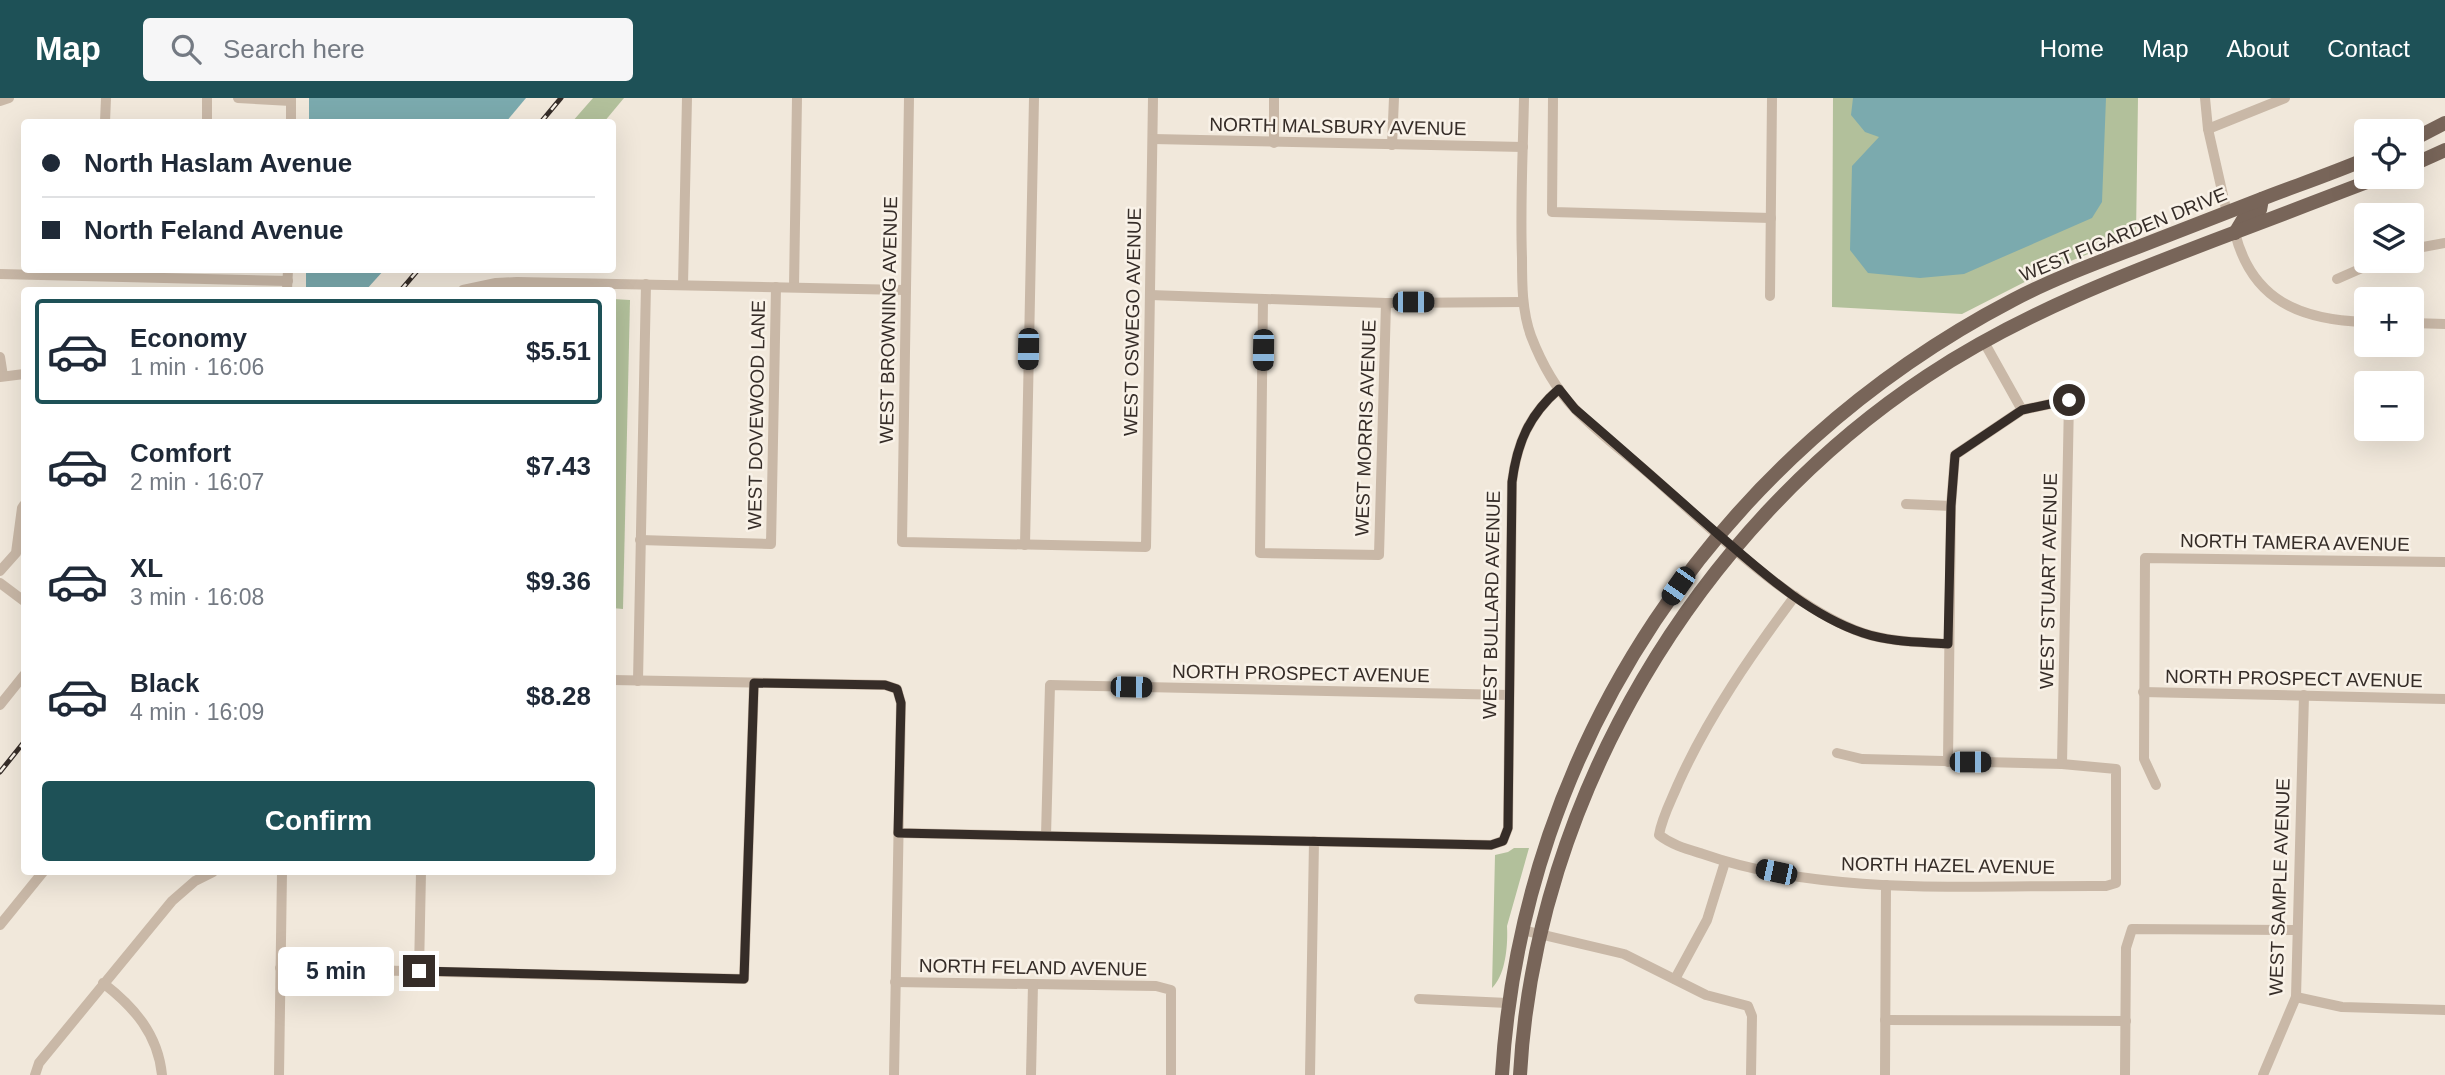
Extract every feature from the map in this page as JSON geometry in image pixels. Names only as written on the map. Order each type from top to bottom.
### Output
[{"type":"main road","points":[[2424,134],[2445,123]]},
{"type":"main road","points":[[2424,160],[2445,150]]},
{"type":"main road","name":"WEST FIGARDEN DRIVE","points":[[1522,930],[1561,802],[1587,739],[1608,697],[1661,609],[1718,534],[1834,418],[1885,377],[1968,324],[2015,298],[2078,270],[2354,164]]},
{"type":"main road","name":"WEST FIGARDEN DRIVE","points":[[1541,935],[1571,832],[1593,778],[1667,640],[1735,549],[1834,446],[1884,406],[1929,375],[2034,315],[2193,247],[2354,187]]},
{"type":"main road","points":[[2235,233],[2244,218],[2260,210],[2262,199]]},
{"type":"main road","points":[[2193,247],[2222,226],[2227,213]]},
{"type":"main road","points":[[1502,1075],[1508,1003],[1522,930]]},
{"type":"main road","points":[[1520,1075],[1527,1000],[1541,935]]},
{"type":"main road","points":[[1508,1003],[1515,1015],[1515,1037],[1522,1047]]},
{"type":"street","points":[[0,101],[9,98]]},
{"type":"street","points":[[105,119],[106,98]]},
{"type":"street","points":[[207,98],[207,119]]},
{"type":"street","points":[[238,98],[291,99],[291,119]]},
{"type":"street","points":[[683,285],[687,98]]},
{"type":"street","points":[[794,287],[797,98]]},
{"type":"street","name":"WEST BROWNING AVENUE","points":[[909,98],[902,542],[1025,545]]},
{"type":"street","points":[[1025,545],[1034,98]]},
{"type":"street","name":"WEST OSWEGO AVENUE","points":[[1025,545],[1146,547],[1153,98]]},
{"type":"street","points":[[1273,143],[1274,98]]},
{"type":"street","points":[[1392,145],[1394,98]]},
{"type":"street","points":[[1524,98],[1521,222],[1523,302],[1530,335],[1559,389],[1575,409],[1735,549],[1795,596],[1864,634],[1948,644]]},
{"type":"street","points":[[1553,98],[1552,212],[1771,218]]},
{"type":"street","points":[[1770,296],[1772,98]]},
{"type":"street","points":[[2205,98],[2208,129],[2227,213]]},
{"type":"street","points":[[2208,129],[2285,98]]},
{"type":"street","name":"NORTH MALSBURY AVENUE","points":[[1153,139],[1523,147]]},
{"type":"street","points":[[2235,233],[2240,255],[2252,275],[2273,296],[2307,315],[2354,322]]},
{"type":"street","points":[[2424,247],[2445,243]]},
{"type":"street","points":[[2337,279],[2354,272]]},
{"type":"street","points":[[574,273],[574,283]]},
{"type":"street","points":[[0,274],[288,280]]},
{"type":"street","points":[[476,287],[496,283],[574,283],[905,290]]},
{"type":"street","points":[[638,681],[646,284]]},
{"type":"street","name":"WEST DOVEWOOD LANE","points":[[640,540],[771,544],[776,286]]},
{"type":"street","points":[[1150,295],[1386,303],[1523,302]]},
{"type":"street","name":"WEST MORRIS AVENUE","points":[[1263,299],[1260,553],[1379,555],[1386,303]]},
{"type":"street","points":[[2424,323],[2445,324]]},
{"type":"street","points":[[1948,762],[1951,506],[1955,455],[2022,410],[1984,342]]},
{"type":"street","points":[[0,357],[2,377],[21,374]]},
{"type":"street","name":"WEST BULLARD AVENUE","points":[[1314,841],[1491,845],[1503,841],[1508,828],[1512,482],[1523,434],[1534,415],[1559,389]]},
{"type":"street","name":"WEST STUART AVENUE","points":[[2022,410],[2069,400],[2062,764]]},
{"type":"street","points":[[1906,504],[1951,506]]},
{"type":"street","points":[[0,571],[16,553],[21,516]]},
{"type":"street","name":"NORTH TAMERA AVENUE","points":[[2143,692],[2145,558],[2445,562]]},
{"type":"street","points":[[0,583],[21,599]]},
{"type":"street","name":"NORTH HAZEL AVENUE","points":[[1795,596],[1755,650],[1720,705],[1686,767],[1661,823],[1659,835],[1667,842],[1725,862],[1801,878],[1886,885],[2106,886],[2116,883],[2116,769],[2062,764]]},
{"type":"street","points":[[0,705],[21,679]]},
{"type":"street","points":[[616,680],[885,685],[897,689],[901,703],[894,1075]]},
{"type":"street","points":[[280,968],[744,979],[754,683]]},
{"type":"street","name":"NORTH PROSPECT AVENUE","points":[[1046,836],[1050,685],[1509,695]]},
{"type":"street","points":[[2143,692],[2144,759],[2156,785]]},
{"type":"street","name":"NORTH PROSPECT AVENUE","points":[[2143,692],[2445,699]]},
{"type":"street","name":"WEST SAMPLE AVENUE","points":[[2263,1075],[2296,997],[2304,695]]},
{"type":"street","points":[[1837,753],[1863,759],[2062,764]]},
{"type":"street","points":[[898,833],[1314,841],[1310,1075]]},
{"type":"street","points":[[1675,979],[1707,920],[1725,862]]},
{"type":"street","points":[[0,925],[41,875]]},
{"type":"street","points":[[35,1075],[39,1063],[183,889],[208,875]]},
{"type":"street","points":[[279,1075],[282,875]]},
{"type":"street","points":[[419,971],[421,875]]},
{"type":"street","points":[[1885,1075],[1886,885]]},
{"type":"street","points":[[2125,1075],[2126,948],[2132,929],[2297,930]]},
{"type":"street","points":[[1522,930],[1625,954],[1706,995],[1748,1006],[1752,1016],[1751,1075]]},
{"type":"street","name":"NORTH FELAND AVENUE","points":[[895,982],[1156,986],[1171,990],[1171,1075]]},
{"type":"street","points":[[103,983],[125,1000],[144,1023],[158,1054],[162,1075]]},
{"type":"street","points":[[1031,1075],[1033,984]]},
{"type":"street","points":[[2296,997],[2342,1007],[2445,1010]]},
{"type":"street","points":[[1419,999],[1508,1003]]},
{"type":"street","points":[[1885,1020],[2126,1021]]},
{"type":"green space","points":[[593,98],[624,98],[606,119],[575,119]]},
{"type":"green space","points":[[1833,98],[2138,98],[2136,235],[2048,270],[1962,314],[1832,307]]},
{"type":"green space","points":[[616,299],[630,300],[623,609],[616,608]]},
{"type":"green space","points":[[1514,848],[1529,848],[1507,926],[1503,967],[1492,988],[1495,855]]},
{"type":"water","points":[[309,98],[526,98],[508,119],[309,119]]},
{"type":"water","points":[[1853,98],[2106,98],[2102,202],[2092,218],[1964,274],[1920,278],[1868,273],[1850,250],[1852,166],[1879,137],[1865,132],[1851,115]]},
{"type":"water","points":[[306,273],[381,273],[369,287],[306,287]]},
{"type":"railway","points":[[544,119],[561,98]]},
{"type":"railway","points":[[404,287],[415,273]]},
{"type":"railway","points":[[0,772],[21,746]]},
{"type":"route","points":[[419,971],[744,979],[754,683],[885,685],[897,689],[901,703],[898,833],[1491,845],[1503,841],[1508,828],[1512,482],[1523,434],[1545,401],[1559,389],[1575,409],[1735,549],[1795,596],[1864,634],[1948,644],[1951,506],[1955,455],[2022,410],[2069,400]]}]
